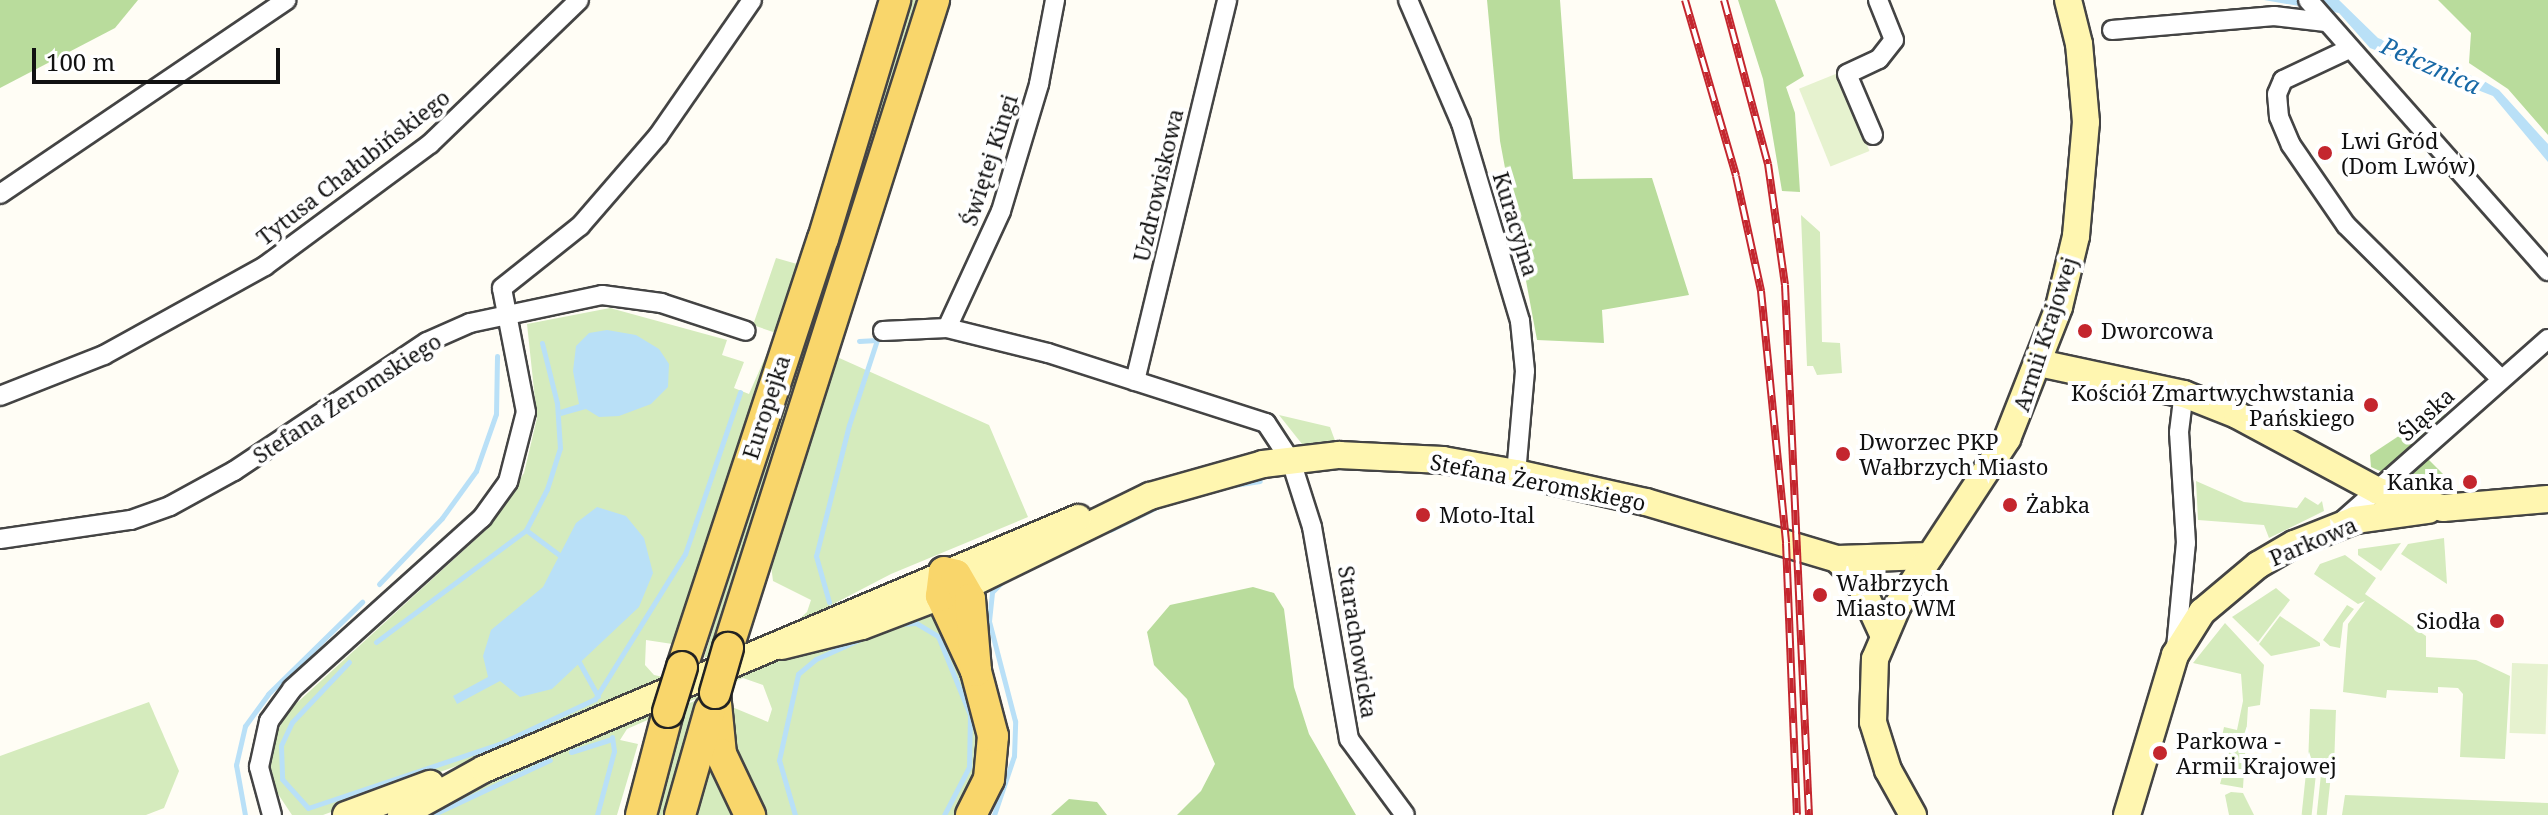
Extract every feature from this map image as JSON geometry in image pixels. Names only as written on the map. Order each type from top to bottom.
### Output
[{"type":"main road","name":"Europejka","points":[[641,815],[682,667],[823,239],[895,0]]},
{"type":"main road","name":"Europejka","points":[[680,815],[728,648],[934,0]]},
{"type":"main road","name":"Armii Krajowej","points":[[1913,815],[1888,770],[1873,722],[1875,659],[1883,634],[2007,439],[2039,363],[2068,272],[2083,182],[2086,98],[2068,0]]},
{"type":"main road","points":[[2039,363],[2184,394],[2237,415],[2378,491],[2443,508],[2548,499]]},
{"type":"main road","name":"Stefana Żeromskiego","points":[[484,769],[782,646],[862,626],[1172,489],[1291,461],[1375,455],[1516,473],[1646,502],[1837,559],[1930,556]]},
{"type":"main road","name":"Parkowa","points":[[2127,815],[2175,655],[2202,612],[2258,565],[2337,526],[2443,508]]},
{"type":"main road","points":[[1837,559],[1859,582],[1883,634]]},
{"type":"main road","points":[[949,585],[990,714],[993,758],[986,788],[971,815]]},
{"type":"main road","points":[[715,693],[721,754],[750,815]]},
{"type":"main road","points":[[346,815],[484,769]]},
{"type":"main road","points":[[401,815],[484,769]]},
{"type":"street","points":[[0,194],[287,0]]},
{"type":"street","name":"Tytusa Chałubińskiego","points":[[0,396],[104,355],[265,266],[430,144],[579,0]]},
{"type":"street","points":[[272,815],[259,767],[269,721],[292,689],[482,518],[508,482],[526,412],[502,288],[580,226],[658,136],[752,0]]},
{"type":"street","name":"Świętej Kingi","points":[[947,328],[1001,211],[1039,84],[1055,0]]},
{"type":"street","name":"Uzdrowiskowa","points":[[1135,381],[1227,0]]},
{"type":"street","name":"Kuracyjna","points":[[1408,0],[1461,123],[1520,321],[1525,371],[1516,473]]},
{"type":"street","points":[[1873,135],[1847,74],[1891,48],[1894,40],[1878,0]]},
{"type":"street","points":[[2112,30],[2317,12],[2548,271]]},
{"type":"street","points":[[2349,49],[2283,80],[2277,94],[2279,117],[2291,145],[2346,225],[2501,379]]},
{"type":"street","name":"Stefana Żeromskiego","points":[[0,539],[131,520],[170,506],[234,471],[427,342],[508,313],[578,297],[635,297],[746,331]]},
{"type":"street","points":[[883,331],[947,328],[1135,381],[1266,423],[1291,461]]},
{"type":"street","name":"Śląska","points":[[2337,526],[2548,339]]},
{"type":"street","name":"Parkowa","points":[[2175,655],[2186,543],[2179,432],[2184,394]]},
{"type":"street","name":"Starachowicka","points":[[1291,461],[1321,560],[1349,739],[1405,815]]},
{"type":"green space","points":[[0,0],[138,0],[115,28],[0,88]]},
{"type":"green space","points":[[906,0],[919,0],[713,655],[704,658]]},
{"type":"green space","points":[[1487,0],[1560,0],[1573,179],[1652,178],[1689,295],[1602,310],[1604,343],[1537,340],[1500,141]]},
{"type":"green space","points":[[1738,0],[1775,0],[1804,76],[1786,87],[1795,113],[1800,192],[1782,191],[1763,79]]},
{"type":"green space","points":[[2438,0],[2548,0],[2548,135],[2508,89],[2469,63],[2471,33]]},
{"type":"green space","points":[[1838,73],[1869,151],[1831,167],[1799,89]]},
{"type":"green space","points":[[1801,215],[1820,232],[1822,342],[1840,343],[1842,373],[1817,375],[1813,366],[1807,366]]},
{"type":"green space","points":[[776,258],[804,266],[679,645],[646,640],[645,665],[654,675],[668,678],[500,750],[323,815],[292,815],[276,791],[270,764],[274,738],[288,711],[487,529],[524,473],[537,418],[527,324],[610,308],[727,340],[722,355],[744,362],[734,388],[749,394],[776,333],[753,325]]},
{"type":"green space","points":[[837,357],[989,425],[1028,517],[891,574],[793,625],[807,612],[811,600],[773,581],[771,565]]},
{"type":"green space","points":[[2445,414],[2451,417],[2389,475],[2371,467],[2370,455],[2426,418]]},
{"type":"green space","points":[[1279,415],[1330,427],[1337,446],[1302,444]]},
{"type":"green space","points":[[2423,454],[2444,475],[2444,483],[2398,481]]},
{"type":"green space","points":[[2196,481],[2244,502],[2297,508],[2305,497],[2318,505],[2322,501],[2324,511],[2269,538],[2264,525],[2198,520]]},
{"type":"green space","points":[[2444,538],[2447,584],[2401,554],[2408,544]]},
{"type":"green space","points":[[2401,543],[2381,571],[2358,555],[2358,549]]},
{"type":"green space","points":[[2345,555],[2376,578],[2365,594],[2426,636],[2426,657],[2476,660],[2510,676],[2505,759],[2460,757],[2463,694],[2458,688],[2438,687],[2438,693],[2387,690],[2386,698],[2343,692],[2348,624],[2365,601],[2358,604],[2314,574],[2320,564]]},
{"type":"green space","points":[[1253,587],[1274,593],[1284,609],[1294,687],[1309,734],[1356,815],[1177,815],[1201,791],[1215,764],[1187,699],[1154,665],[1147,632],[1170,605]]},
{"type":"green space","points":[[2276,588],[2290,600],[2258,642],[2232,617]]},
{"type":"green space","points":[[2347,605],[2354,609],[2343,623],[2340,648],[2330,646],[2323,640]]},
{"type":"green space","points":[[928,615],[939,621],[977,709],[979,768],[958,815],[760,815],[743,790],[732,707],[768,722],[772,709],[763,685],[743,678],[627,729],[620,740],[638,744],[617,815],[417,815],[765,663]]},
{"type":"green space","points":[[2280,616],[2320,646],[2271,656],[2259,644]]},
{"type":"green space","points":[[2225,623],[2264,665],[2260,705],[2248,707],[2243,788],[2220,784],[2229,752],[2221,741],[2224,727],[2237,730],[2243,701],[2241,674],[2193,663]]},
{"type":"green space","points":[[2512,663],[2548,664],[2546,734],[2510,733]]},
{"type":"green space","points":[[697,700],[669,815],[656,815],[687,704]]},
{"type":"green space","points":[[149,702],[179,771],[164,808],[146,815],[0,815],[0,756]]},
{"type":"green space","points":[[2310,709],[2336,710],[2334,769],[2308,768]]},
{"type":"green space","points":[[714,768],[738,815],[698,815],[709,771]]},
{"type":"green space","points":[[2306,773],[2316,774],[2312,815],[2302,815]]},
{"type":"green space","points":[[2321,774],[2331,775],[2327,815],[2317,815]]},
{"type":"green space","points":[[2243,793],[2254,815],[2229,815],[2225,795]]},
{"type":"green space","points":[[2345,795],[2548,803],[2548,815],[2342,815]]},
{"type":"green space","points":[[1069,799],[1097,802],[1107,815],[1051,815]]},
{"type":"water","name":"Pełcznica","points":[[2264,0],[2339,0],[2378,38],[2484,81],[2499,90],[2548,144],[2548,162],[2493,96],[2370,48],[2339,13]]},
{"type":"water","points":[[607,330],[636,335],[659,349],[669,364],[668,387],[651,404],[619,416],[599,417],[586,409],[561,416],[560,410],[579,404],[573,371],[576,346],[589,333]]},
{"type":"water","points":[[597,507],[626,516],[644,538],[653,573],[639,607],[552,689],[520,697],[500,681],[457,704],[453,696],[488,677],[483,656],[491,630],[543,587],[576,523]]},
{"type":"waterway","points":[[829,602],[816,556],[849,425],[877,340],[859,341]]},
{"type":"waterway","points":[[542,343],[557,403],[560,448],[547,489],[526,530],[562,557]]},
{"type":"waterway","points":[[379,584],[442,518],[476,471],[496,414],[497,356]]},
{"type":"waterway","points":[[349,662],[292,722],[281,746],[282,779],[308,808],[499,744],[595,699],[685,554],[740,392]]},
{"type":"waterway","points":[[1234,485],[1260,481]]},
{"type":"waterway","points":[[1110,530],[1159,506]]},
{"type":"waterway","points":[[376,642],[526,530]]},
{"type":"waterway","points":[[994,815],[1014,756],[1015,721],[989,621],[992,592],[1004,580]]},
{"type":"waterway","points":[[245,815],[236,765],[245,726],[268,694],[362,602]]},
{"type":"waterway","points":[[900,624],[916,623],[938,636],[970,715],[969,767],[944,815]]},
{"type":"waterway","points":[[795,815],[779,760],[798,674],[816,659],[861,639]]},
{"type":"waterway","points":[[579,662],[598,696]]},
{"type":"waterway","points":[[597,815],[614,751],[612,737]]},
{"type":"waterway","points":[[571,752],[612,739]]},
{"type":"waterway","points":[[432,815],[550,760]]},
{"type":"railway","points":[[1685,0],[1736,176],[1761,291],[1786,543],[1797,815]]},
{"type":"railway","points":[[1724,0],[1768,164],[1785,285],[1809,815]]},
{"type":"place","name":"Lwi Gród (Dom Lwów)","points":[[2325,153]]},
{"type":"place","name":"Dworcowa","points":[[2085,331]]},
{"type":"place","name":"Kościół Zmartwychwstania Pańskiego","points":[[2371,405]]},
{"type":"place","name":"Dworzec PKP Wałbrzych Miasto","points":[[1843,454]]},
{"type":"place","name":"Kanka","points":[[2470,482]]},
{"type":"place","name":"Żabka","points":[[2010,505]]},
{"type":"place","name":"Moto-Ital","points":[[1423,515]]},
{"type":"place","name":"Wałbrzych Miasto WM","points":[[1820,595]]},
{"type":"place","name":"Siodła","points":[[2497,621]]},
{"type":"place","name":"Parkowa - Armii Krajowej","points":[[2160,753]]}]
